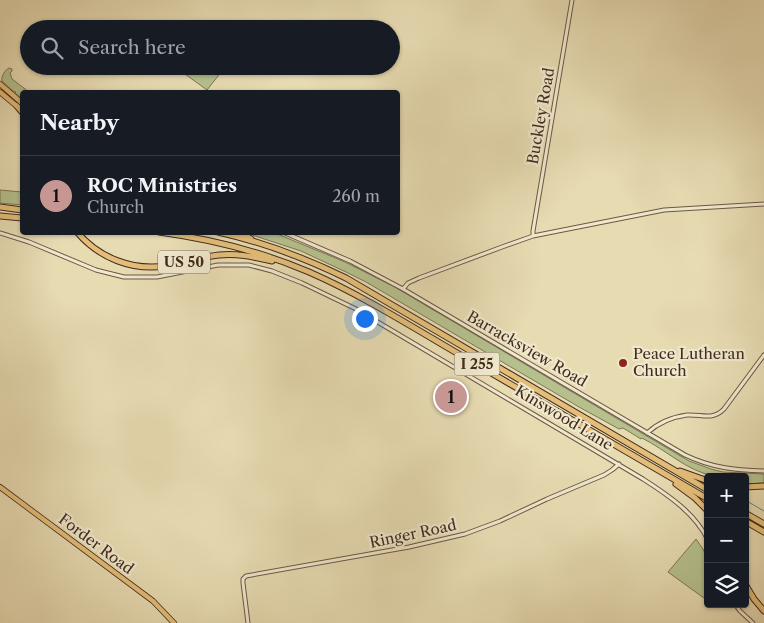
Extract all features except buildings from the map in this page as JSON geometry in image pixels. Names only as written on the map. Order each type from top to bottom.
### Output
[{"type":"highway","points":[[0,207],[20,210]]},
{"type":"highway","points":[[0,216],[20,218]]},
{"type":"highway","name":"US 50","points":[[79,235],[102,254],[133,265],[162,266],[211,256],[234,254],[295,266]]},
{"type":"highway","name":"I 255","points":[[177,235],[234,246],[265,255],[340,286],[704,497]]},
{"type":"highway","name":"I 255","points":[[230,235],[286,252],[316,264],[360,286],[704,488]]},
{"type":"highway","points":[[244,235],[253,241]]},
{"type":"highway","points":[[669,468],[704,480]]},
{"type":"highway","points":[[655,469],[704,507]]},
{"type":"highway","points":[[749,487],[764,486]]},
{"type":"highway","points":[[749,515],[764,524]]},
{"type":"highway","points":[[749,523],[764,532]]},
{"type":"highway","points":[[749,591],[764,611]]},
{"type":"main road","points":[[0,84],[20,107]]},
{"type":"main road","points":[[0,92],[20,107]]},
{"type":"main road","name":"Forder Road","points":[[0,487],[153,601],[174,623]]},
{"type":"street","name":"Buckley Road","points":[[533,236],[572,0]]},
{"type":"street","points":[[403,289],[408,283],[419,278],[533,236],[664,210],[764,204]]},
{"type":"street","name":"Kinswood Lane","points":[[0,233],[29,242],[96,270],[124,277],[157,277],[218,265],[230,265],[249,266],[272,271],[302,283],[354,308],[619,464],[660,490],[688,513],[704,533]]},
{"type":"street","name":"Barracksview Road","points":[[290,235],[344,259],[403,289],[685,455],[710,465],[732,470],[764,471]]},
{"type":"street","points":[[647,433],[660,424],[681,416],[710,416],[720,413],[764,356]]},
{"type":"street","name":"Ringer Road","points":[[248,623],[243,583],[248,575],[414,546],[465,534],[500,521],[604,475],[619,464]]},
{"type":"street","points":[[738,608],[753,623]]},
{"type":"green space","points":[[12,69],[10,73],[12,79],[26,90],[20,90],[20,97],[2,81],[6,70]]},
{"type":"green space","points":[[186,75],[219,75],[207,90]]},
{"type":"green space","points":[[0,190],[20,192],[20,205],[0,203]]},
{"type":"green space","points":[[252,235],[280,235],[345,262],[393,286],[689,461],[723,472],[744,473],[704,473],[695,470],[642,438],[623,428],[619,429],[579,407],[346,272],[301,251]]},
{"type":"green space","points":[[749,473],[764,474],[764,483],[749,484]]},
{"type":"green space","points":[[696,539],[704,551],[704,598],[668,572]]},
{"type":"waterway","points":[[749,502],[764,511]]},
{"type":"place","name":"Peace Lutheran Church","points":[[623,363]]},
{"type":"place","name":"ROC Ministries","points":[[451,397]]}]
